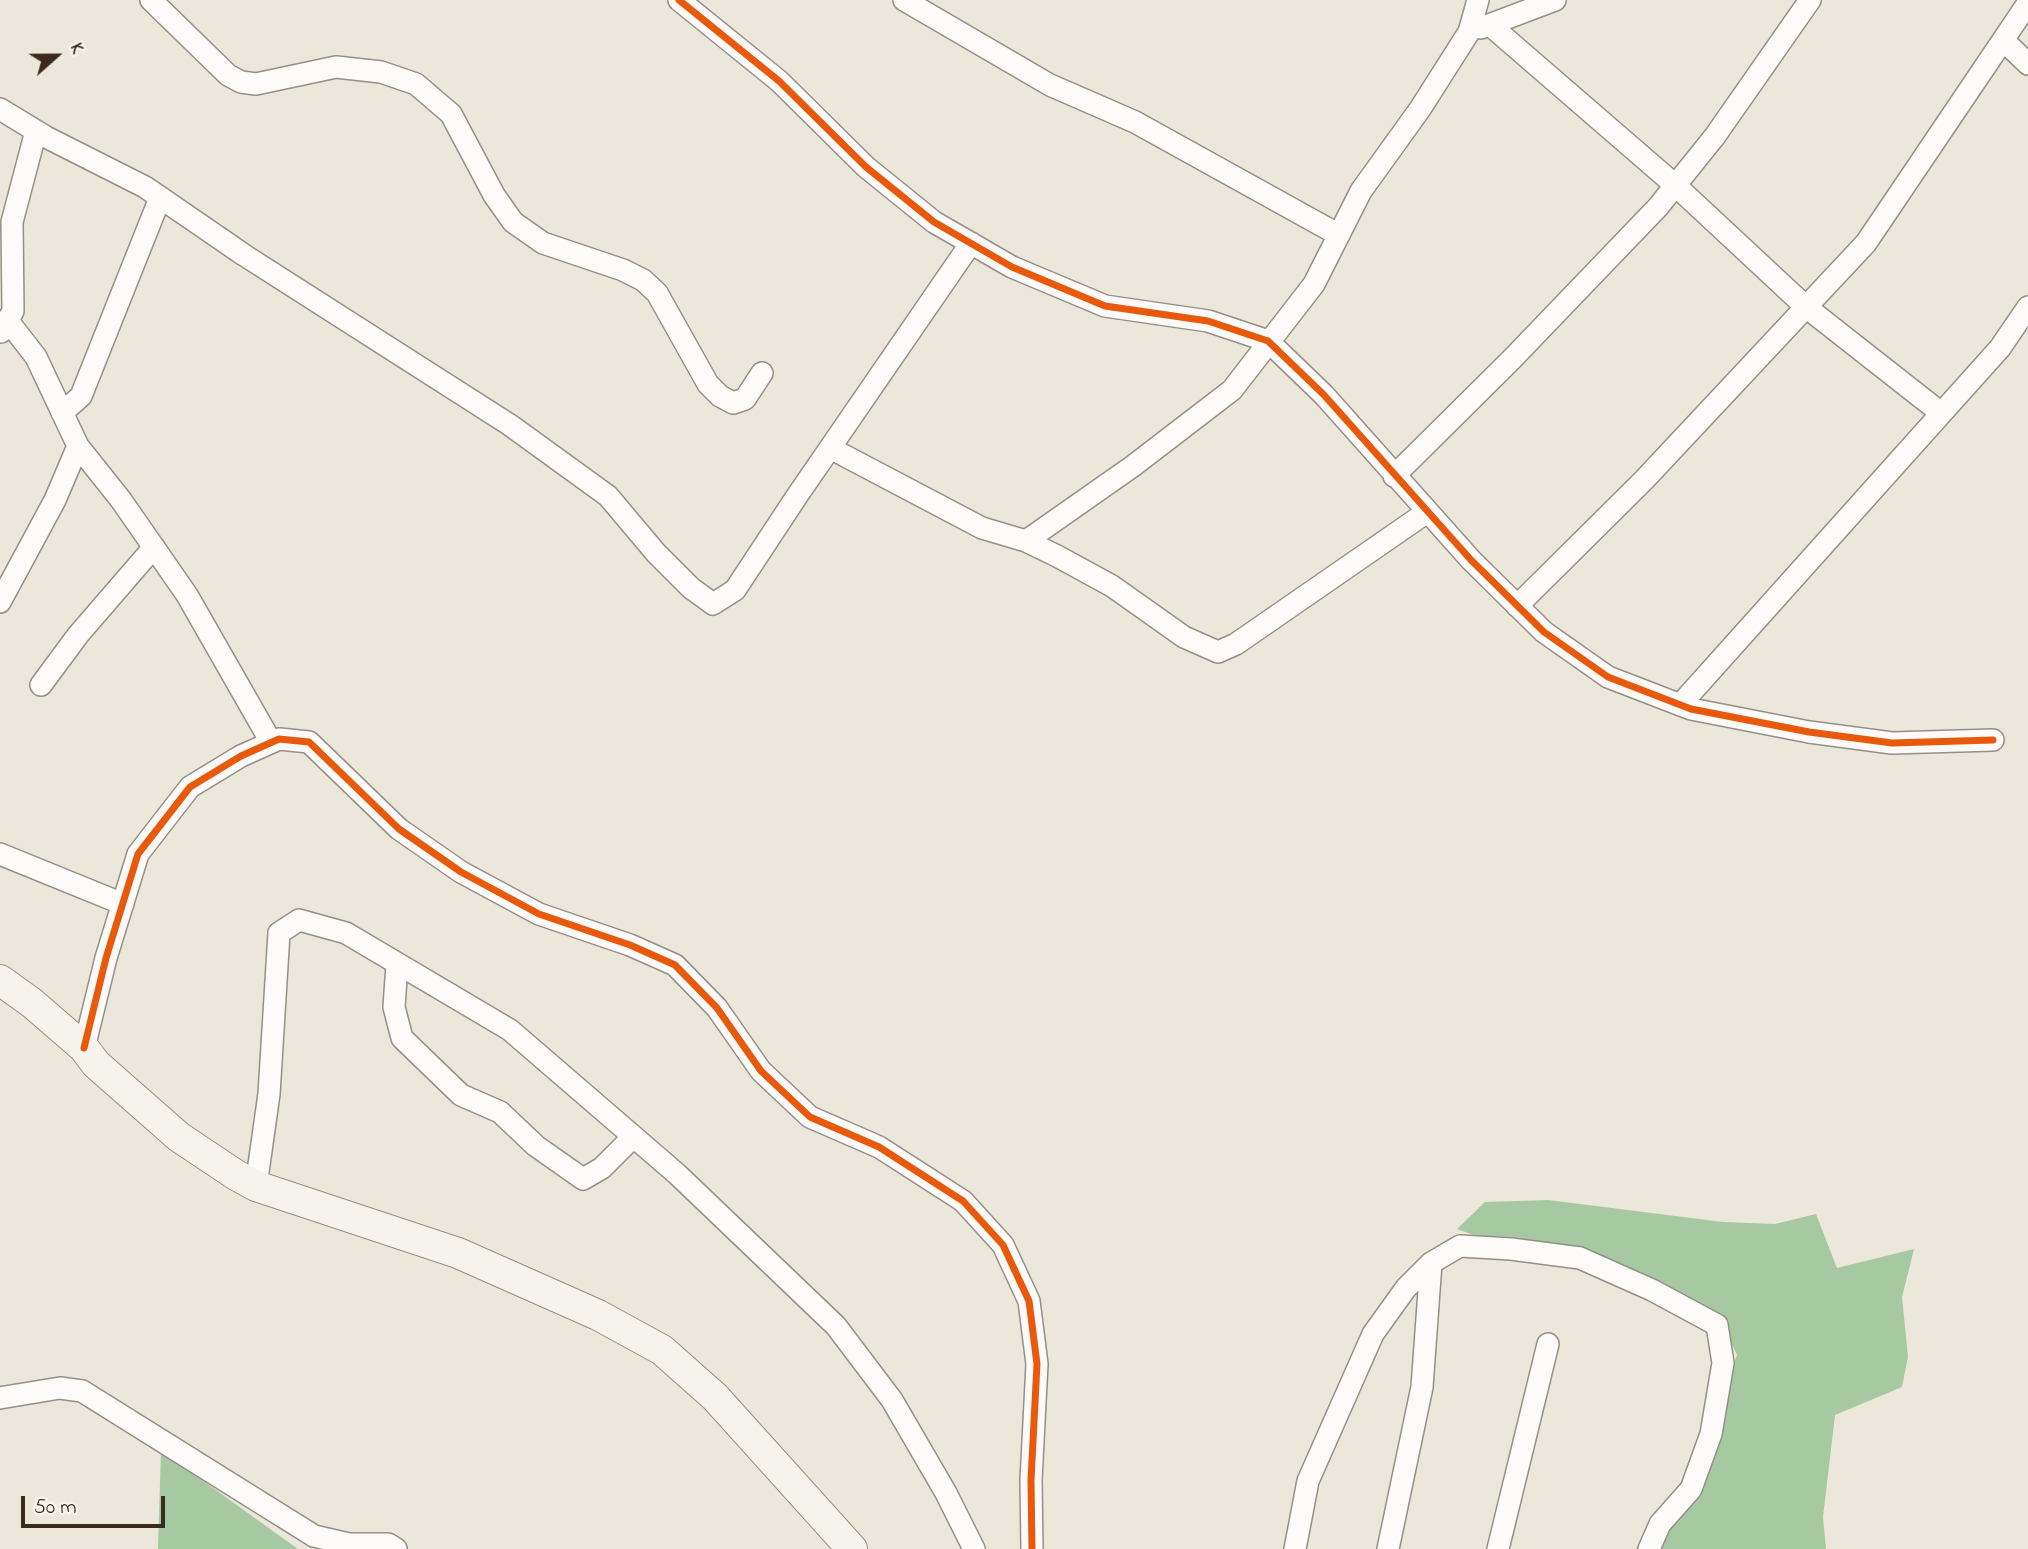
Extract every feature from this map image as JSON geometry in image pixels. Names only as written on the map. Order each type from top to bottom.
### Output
[{"type":"main road","points":[[0,981],[32,1003],[84,1048],[96,1064],[179,1137],[227,1170],[256,1186],[458,1254],[598,1315],[662,1350],[715,1397],[852,1549]]},
{"type":"street","points":[[151,0],[228,75],[241,82],[256,84],[336,67],[382,72],[416,84],[451,114],[494,195],[513,222],[543,243],[623,270],[643,280],[657,293],[708,384],[720,396],[733,404],[745,399],[762,373]]},
{"type":"street","points":[[679,0],[779,81],[866,167],[934,222],[1012,267],[1105,306],[1208,321],[1268,341],[1324,395],[1394,476],[1517,606],[1544,632],[1608,677],[1691,709],[1809,732],[1892,743],[1993,740]]},
{"type":"street","points":[[904,0],[1050,85],[1135,122],[1339,235]]},
{"type":"street","points":[[1026,541],[1133,466],[1232,390],[1314,284],[1361,191],[1420,109],[1469,32],[1478,0]]},
{"type":"street","points":[[1469,32],[1555,0]]},
{"type":"street","points":[[1394,476],[1512,359],[1658,207],[1715,135],[1810,0]]},
{"type":"street","points":[[1517,606],[1643,480],[1866,243],[2028,3]]},
{"type":"street","points":[[1490,25],[1675,185],[1806,307],[1941,413]]},
{"type":"street","points":[[2003,40],[2028,64]]},
{"type":"street","points":[[0,109],[36,131],[145,187],[244,255],[510,425],[608,496],[656,553],[691,588],[713,604],[735,590],[971,243]]},
{"type":"street","points":[[36,131],[12,222],[13,311],[4,327],[36,357],[78,446],[121,500],[187,595],[271,742]]},
{"type":"street","points":[[62,413],[81,396],[160,198]]},
{"type":"street","points":[[1680,705],[2000,348],[2028,307]]},
{"type":"street","points":[[0,602],[55,500],[78,446]]},
{"type":"street","points":[[830,448],[982,528],[1026,541],[1112,586],[1184,637],[1218,652],[1236,645],[1427,512]]},
{"type":"street","points":[[41,685],[78,635],[154,547]]},
{"type":"street","points":[[84,1048],[106,958],[138,854],[190,787],[271,742],[279,739],[309,742],[399,829],[472,878],[539,914],[630,945],[675,965],[717,1008],[761,1071],[810,1117],[879,1147],[963,1201],[1003,1245],[1029,1301],[1037,1364],[1031,1480],[1032,1549]]},
{"type":"street","points":[[0,854],[123,904]]},
{"type":"street","points":[[256,1186],[269,1094],[279,933],[299,920],[346,933],[510,1030],[677,1174],[836,1326],[892,1400],[946,1493],[974,1549]]},
{"type":"street","points":[[397,964],[394,1007],[402,1038],[461,1095],[500,1112],[536,1146],[583,1179],[602,1168],[633,1137]]},
{"type":"street","points":[[1295,1549],[1308,1481],[1373,1334],[1406,1288],[1431,1263],[1460,1246],[1580,1258],[1652,1290],[1717,1325],[1723,1363],[1711,1434],[1691,1489],[1660,1524],[1649,1549]]},
{"type":"street","points":[[1388,1549],[1422,1387],[1431,1263]]},
{"type":"street","points":[[1498,1549],[1548,1344]]},
{"type":"street","points":[[0,1398],[60,1388],[82,1391],[314,1536],[349,1544],[388,1544],[396,1549]]},
{"type":"green space","points":[[1548,1200],[1723,1222],[1775,1224],[1816,1214],[1837,1268],[1914,1249],[1902,1297],[1908,1357],[1902,1387],[1835,1415],[1823,1517],[1826,1549],[1636,1549],[1654,1520],[1696,1479],[1737,1355],[1720,1319],[1615,1277],[1560,1266],[1457,1229],[1485,1202]]},
{"type":"green space","points":[[161,1450],[195,1475],[298,1549],[158,1549]]},
{"type":"cycle path","points":[[679,0],[779,81],[866,167],[934,222],[1012,267],[1105,306],[1208,321],[1268,341],[1324,395],[1471,560],[1544,632],[1608,677],[1691,709],[1809,732],[1892,743],[1993,740]]},
{"type":"cycle path","points":[[84,1048],[106,958],[138,854],[190,787],[241,756],[279,739],[309,742],[399,829],[461,872],[539,914],[630,945],[675,965],[717,1008],[761,1071],[810,1117],[879,1147],[963,1201],[1003,1245],[1029,1301],[1037,1364],[1031,1480],[1032,1549]]}]
